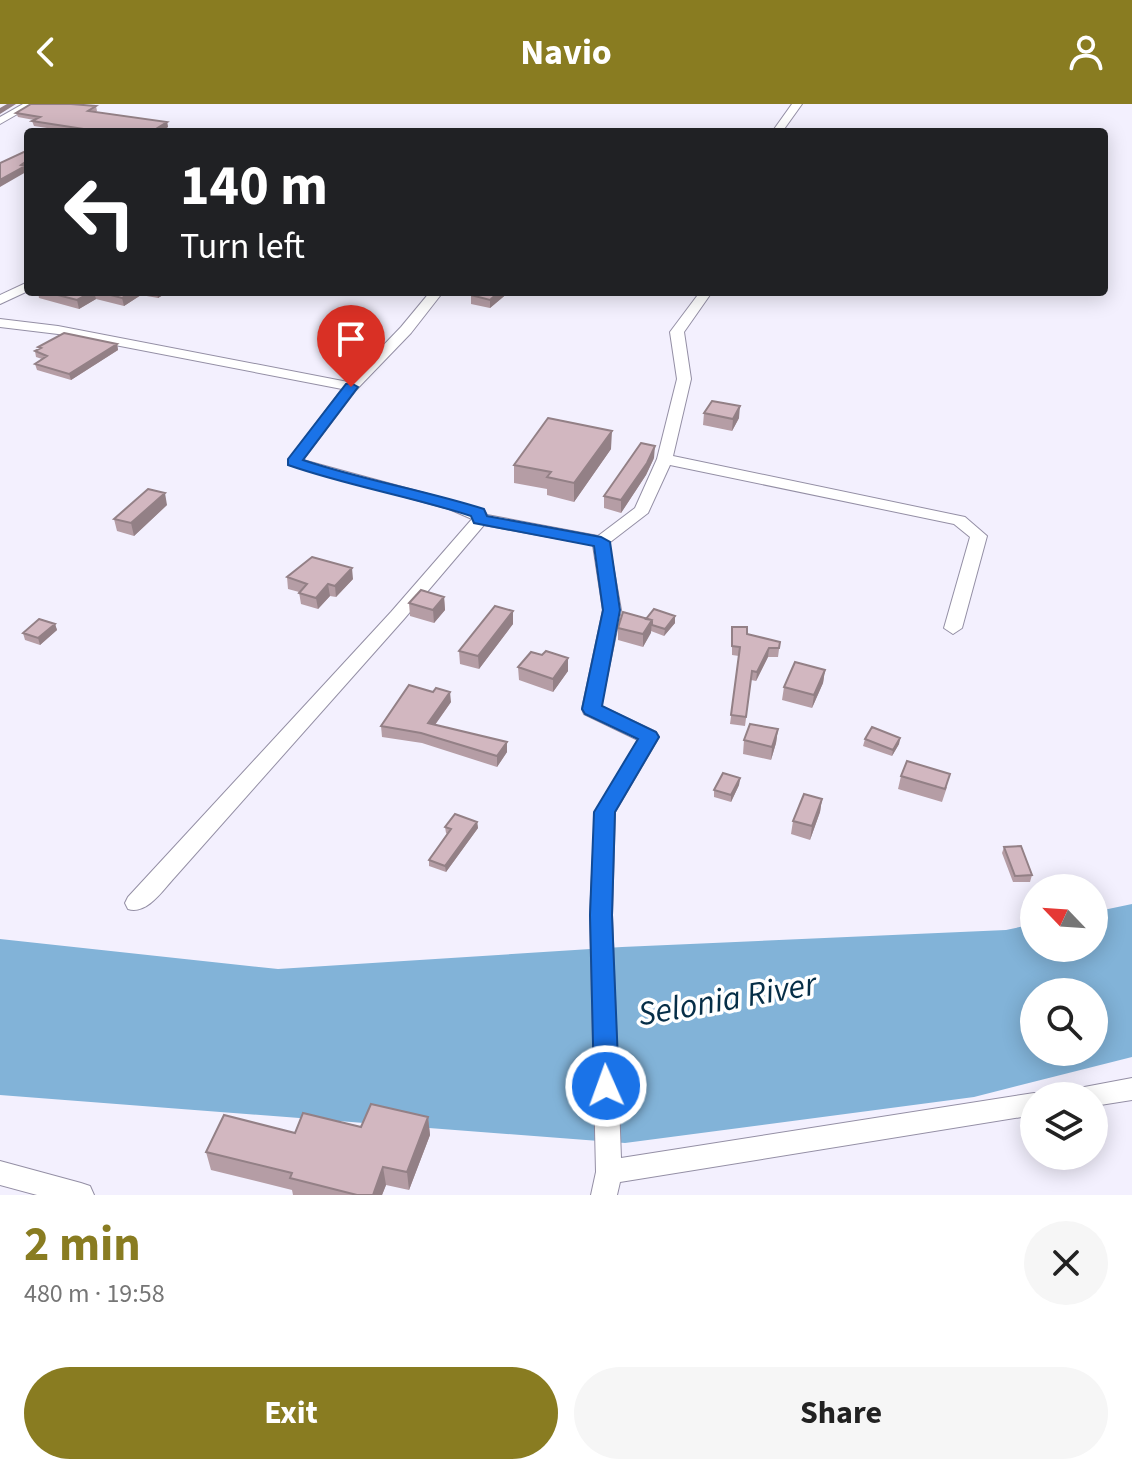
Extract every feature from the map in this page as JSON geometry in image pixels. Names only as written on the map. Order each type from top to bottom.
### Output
[{"type":"street","points":[[0,121],[30,104]]},
{"type":"street","points":[[780,128],[797,104]]},
{"type":"street","points":[[0,300],[24,288]]},
{"type":"street","points":[[434,296],[379,360],[351,387],[294,462],[332,475],[428,497],[478,513],[480,519]]},
{"type":"street","points":[[480,519],[601,542],[642,510],[665,459],[684,379],[677,332],[703,296]]},
{"type":"street","points":[[0,323],[58,330],[351,387]]},
{"type":"street","points":[[665,459],[959,520],[979,536],[953,628]]},
{"type":"street","points":[[136,903],[175,866],[237,791],[435,575],[480,519]]},
{"type":"street","points":[[601,542],[612,610],[591,709],[649,737],[605,812],[601,915],[606,1183],[1020,1107]]},
{"type":"street","points":[[1108,1093],[1132,1089]]},
{"type":"street","points":[[0,1173],[81,1195]]},
{"type":"water","name":"Selonia River","points":[[1132,904],[1132,1057],[1108,1063],[1108,978],[1020,978],[1020,1066],[1096,1066],[1033,1082],[1020,1082],[1020,1085],[974,1097],[625,1143],[0,1095],[0,939],[278,969],[622,947],[1020,927],[1020,962],[1108,962],[1108,909]]},
{"type":"building","points":[[31,104],[71,104],[96,106],[88,111],[167,122],[157,128],[77,128],[32,121],[40,117],[16,113]]},
{"type":"building","points":[[24,152],[24,163],[21,165],[24,167],[0,180],[0,163]]},
{"type":"building","points":[[62,296],[84,296],[77,300]]},
{"type":"building","points":[[64,333],[117,344],[69,374],[35,364],[47,356],[35,351],[41,348],[38,347]]},
{"type":"building","points":[[712,401],[740,406],[733,419],[704,413]]},
{"type":"building","points":[[548,418],[612,431],[574,483],[547,477],[551,472],[514,465]]},
{"type":"building","points":[[641,443],[655,446],[647,463],[621,500],[604,496]]},
{"type":"building","points":[[148,489],[165,493],[131,523],[114,519]]},
{"type":"building","points":[[312,557],[352,568],[335,586],[328,584],[316,598],[299,593],[307,584],[287,577]]},
{"type":"building","points":[[421,590],[444,597],[433,610],[409,603]]},
{"type":"building","points":[[495,606],[513,611],[478,656],[459,651]]},
{"type":"building","points":[[654,609],[675,616],[665,629],[652,625],[652,620],[646,619]]},
{"type":"building","points":[[623,612],[652,620],[643,634],[618,628]]},
{"type":"building","points":[[39,619],[55,624],[38,638],[23,633]]},
{"type":"building","points":[[732,627],[747,627],[747,634],[780,642],[779,648],[769,648],[757,672],[752,671],[746,717],[731,715],[740,647],[732,646]]},
{"type":"building","points":[[546,651],[568,658],[553,679],[518,667],[531,652],[542,655]]},
{"type":"building","points":[[795,662],[825,670],[814,695],[784,687]]},
{"type":"building","points":[[409,685],[433,692],[436,688],[450,692],[428,723],[507,742],[497,756],[421,733],[381,726]]},
{"type":"building","points":[[750,724],[778,729],[772,747],[744,740]]},
{"type":"building","points":[[872,727],[900,738],[893,750],[865,739]]},
{"type":"building","points":[[907,761],[950,774],[945,789],[901,776]]},
{"type":"building","points":[[723,773],[740,778],[731,795],[714,790]]},
{"type":"building","points":[[804,794],[822,799],[812,826],[793,821]]},
{"type":"building","points":[[455,814],[477,822],[445,866],[429,860],[451,829],[445,827]]},
{"type":"building","points":[[1021,846],[1032,874],[1015,876],[1004,847]]},
{"type":"building","points":[[371,1104],[428,1117],[407,1172],[383,1167],[373,1195],[357,1195],[290,1178],[292,1173],[206,1152],[224,1115],[295,1133],[303,1113],[361,1127]]},
{"type":"route","points":[[351,387],[294,462],[332,475],[428,497],[478,513],[480,519],[601,542],[612,610],[591,709],[649,737],[605,812],[601,915],[606,1086]]}]
